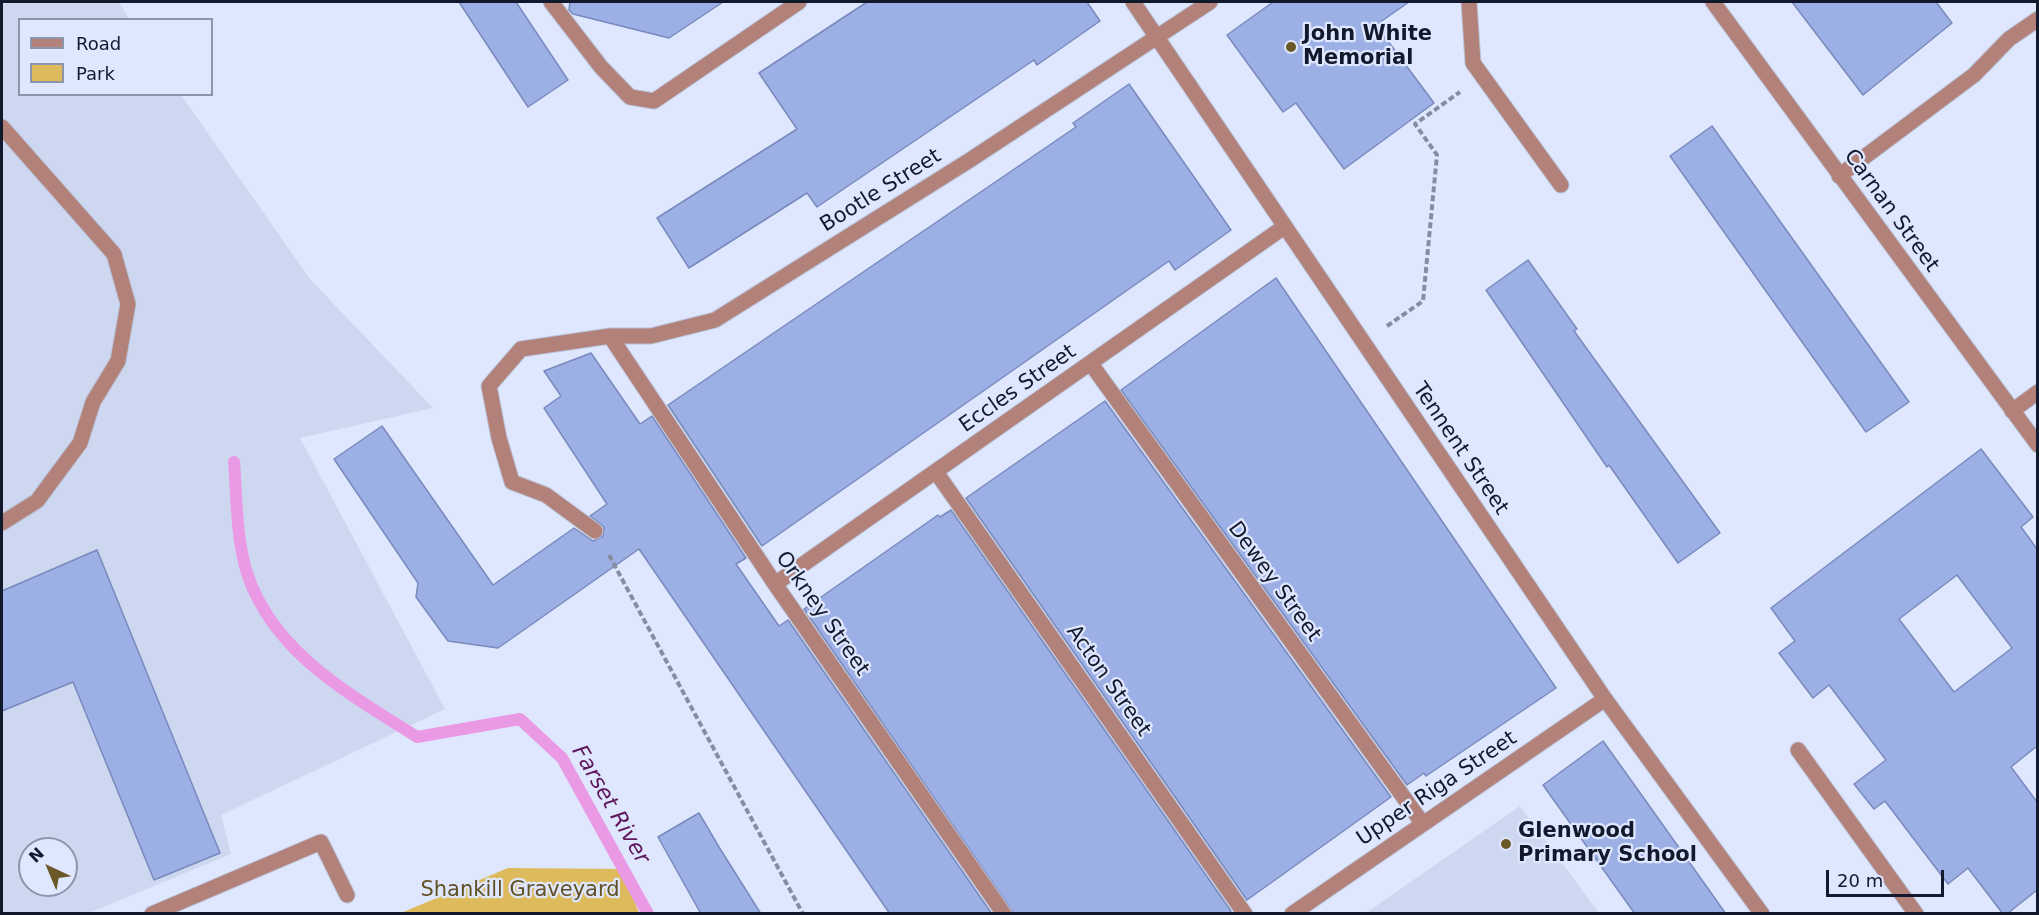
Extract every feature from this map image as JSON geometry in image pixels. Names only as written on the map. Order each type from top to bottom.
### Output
[{"type":"street","points":[[552,4],[601,67],[630,97],[654,101],[799,2]]},
{"type":"street","name":"Tennent Street","points":[[1133,2],[1159,37],[1362,342],[1605,699],[1762,914]]},
{"type":"street","name":"Bootle Street","points":[[595,531],[546,495],[512,482],[499,438],[489,386],[521,349],[610,336],[651,336],[715,320],[970,160],[1210,2]]},
{"type":"street","points":[[1469,2],[1473,63],[1560,185]]},
{"type":"street","name":"Carnan Street","points":[[1713,2],[2037,445]]},
{"type":"street","points":[[1839,176],[1974,75],[2010,39],[2037,19]]},
{"type":"street","points":[[2,127],[114,254],[128,304],[118,361],[93,402],[80,443],[37,501],[2,523]]},
{"type":"street","name":"Eccles Street","points":[[775,584],[1091,364],[1284,226]]},
{"type":"street","name":"Orkney Street","points":[[610,336],[775,584],[1004,914]]},
{"type":"street","name":"Dewey Street","points":[[1091,364],[1423,824]]},
{"type":"street","points":[[2012,411],[2037,392]]},
{"type":"street","name":"Acton Street","points":[[936,472],[1245,914]]},
{"type":"street","name":"Upper Riga Street","points":[[1292,914],[1605,699]]},
{"type":"street","points":[[1798,750],[1916,914]]},
{"type":"street","points":[[152,914],[321,842],[346,895]]},
{"type":"path","points":[[1362,342],[1423,301],[1437,155],[1415,124],[1482,76]]},
{"type":"path","points":[[595,531],[803,914]]},
{"type":"shaded area","points":[[2,2],[119,2],[128,18],[18,18],[18,96],[182,96],[310,279],[433,408],[300,438],[445,709],[221,815],[231,854],[89,913],[2,914]]},
{"type":"shaded area","name":"Glenwood Primary School","points":[[1520,806],[1599,913],[1366,913]]},
{"type":"green space","name":"Shankill Graveyard","points":[[508,868],[623,869],[639,913],[401,913]]},
{"type":"building","points":[[459,2],[516,2],[568,80],[528,107]]},
{"type":"building","points":[[570,2],[723,2],[669,38],[573,14],[569,10]]},
{"type":"building","points":[[867,2],[1087,2],[1100,21],[1037,65],[1034,60],[817,207],[807,193],[689,268],[657,218],[797,129],[759,73]]},
{"type":"building","points":[[1273,2],[1409,2],[1376,25],[1434,103],[1344,169],[1296,103],[1283,112],[1227,35]]},
{"type":"building","points":[[1792,2],[1936,2],[1952,23],[1863,95]]},
{"type":"building","points":[[1129,84],[1231,230],[1175,270],[1169,261],[762,546],[668,405],[1076,127],[1073,123]]},
{"type":"building","points":[[1712,126],[1909,402],[1866,432],[1670,156]]},
{"type":"building","points":[[1528,260],[1577,329],[1574,331],[1720,533],[1678,563],[1609,465],[1607,467],[1486,290]]},
{"type":"building","points":[[1276,278],[1556,688],[1426,776],[1424,773],[1407,785],[1121,390]]},
{"type":"building","points":[[591,353],[640,424],[652,416],[746,558],[736,564],[779,626],[788,620],[992,914],[890,914],[639,549],[498,648],[448,641],[416,597],[418,583],[334,459],[382,426],[493,585],[574,528],[593,541],[603,536],[604,527],[590,516],[607,504],[544,408],[561,396],[544,371]]},
{"type":"building","points":[[1105,401],[1391,797],[1247,900],[966,498]]},
{"type":"building","points":[[1981,449],[2033,517],[2021,527],[2037,549],[2037,746],[2011,767],[2037,802],[2037,890],[2007,914],[2003,914],[1968,868],[1948,884],[1885,801],[1874,809],[1854,784],[1886,760],[1829,685],[1813,698],[1779,653],[1795,641],[1771,608]],"holes":[[[1957,575],[2012,648],[1954,692],[1899,619]]]},
{"type":"building","points":[[951,510],[1231,911],[1228,914],[1014,914],[804,609],[938,515],[940,517]]},
{"type":"building","points":[[97,550],[220,853],[154,880],[73,682],[2,711],[2,591]]},
{"type":"building","points":[[1603,741],[1726,914],[1635,914],[1543,785]]},
{"type":"building","points":[[699,813],[761,914],[701,914],[658,837]]},
{"type":"waterway","name":"Farset River","points":[[234,462],[239,534],[248,576],[260,604],[296,650],[342,688],[417,737],[520,719],[562,758],[648,914]]},
{"type":"place","name":"John White Memorial","points":[[1291,47]]},
{"type":"place","name":"Glenwood Primary School","points":[[1506,844]]}]
